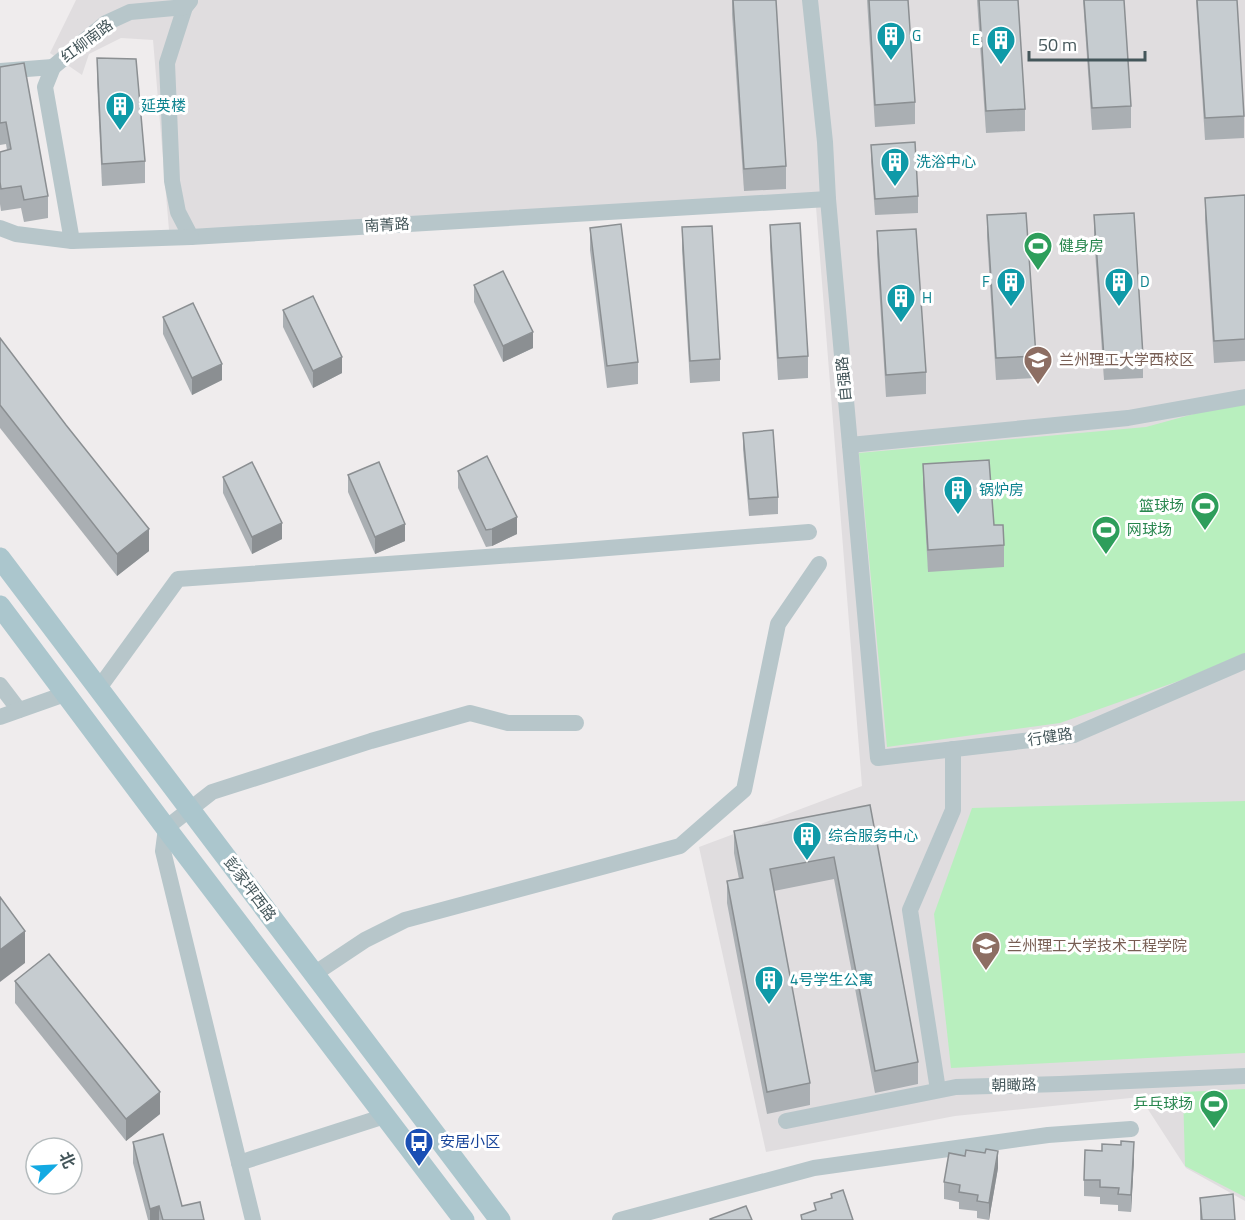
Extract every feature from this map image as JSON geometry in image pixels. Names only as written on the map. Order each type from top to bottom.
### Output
[{"type":"main road","name":"彭家坪西路","points":[[0,558],[500,1220]]},
{"type":"main road","name":"彭家坪西路","points":[[0,606],[464,1220]]},
{"type":"street","name":"自强路","points":[[810,0],[825,142],[828,199],[878,758]]},
{"type":"street","name":"红柳南路","points":[[53,67],[106,23],[130,12],[187,3]]},
{"type":"street","points":[[187,3],[167,63],[172,181],[178,212],[191,237]]},
{"type":"street","points":[[0,71],[53,67],[45,87],[72,241]]},
{"type":"street","name":"南菁路","points":[[0,228],[16,234],[72,241],[191,237],[828,199]]},
{"type":"street","points":[[850,445],[1128,418],[1245,397]]},
{"type":"street","points":[[99,688],[178,579],[809,532]]},
{"type":"street","points":[[314,974],[365,940],[405,920],[680,846],[744,790],[778,624],[819,564]]},
{"type":"street","name":"行健路","points":[[878,758],[1074,735],[1245,661]]},
{"type":"street","points":[[0,685],[19,710]]},
{"type":"street","points":[[0,717],[65,694]]},
{"type":"street","points":[[253,1220],[163,851],[166,828],[212,792],[371,741],[470,713],[508,723],[576,723]]},
{"type":"street","points":[[938,1090],[910,910],[953,810],[952,749]]},
{"type":"street","name":"朝瞰路","points":[[786,1121],[956,1087],[1245,1076]]},
{"type":"street","points":[[239,1163],[385,1116]]},
{"type":"street","points":[[620,1220],[814,1168],[1048,1135],[1131,1129]]},
{"type":"shaded area","name":"兰州理工大学西校区","points":[[76,0],[1245,0],[1245,1201],[1186,1168],[1140,1097],[955,1116],[766,1152],[699,847],[862,786],[816,207],[169,230],[153,40],[121,38],[89,54],[82,75],[50,53]]},
{"type":"green space","points":[[1245,400],[1245,653],[1190,677],[1060,723],[887,747],[859,453],[1146,427]]},
{"type":"green space","points":[[1245,801],[1245,1053],[951,1068],[934,914],[972,808]]},
{"type":"green space","name":"乒乓球场","points":[[1245,1089],[1245,1197],[1185,1166],[1183,1092]]},
{"type":"building","points":[[733,0],[776,0],[786,166],[744,169]]},
{"type":"building","name":"G","points":[[869,0],[908,0],[915,102],[875,105]]},
{"type":"building","name":"E","points":[[979,0],[1018,0],[1025,109],[986,111]]},
{"type":"building","points":[[1084,0],[1124,0],[1131,106],[1092,108]]},
{"type":"building","points":[[1197,0],[1237,0],[1244,116],[1205,118]]},
{"type":"building","name":"延英楼","points":[[97,58],[136,59],[145,161],[102,164]]},
{"type":"building","points":[[24,63],[48,196],[24,200],[21,186],[1,189],[0,152],[11,149],[6,122],[0,123],[0,67]]},
{"type":"building","name":"洗浴中心","points":[[915,142],[918,196],[875,199],[871,145]]},
{"type":"building","points":[[1245,195],[1245,339],[1214,341],[1205,198]]},
{"type":"building","name":"F","points":[[1026,213],[1036,356],[996,358],[987,215]]},
{"type":"building","name":"D","points":[[1134,213],[1143,356],[1104,358],[1094,215]]},
{"type":"building","points":[[800,223],[808,356],[778,358],[770,225]]},
{"type":"building","points":[[621,224],[638,362],[607,366],[590,228]]},
{"type":"building","points":[[712,226],[720,359],[690,361],[682,227]]},
{"type":"building","name":"H","points":[[916,229],[926,372],[886,375],[877,231]]},
{"type":"building","points":[[503,271],[533,332],[503,346],[474,285]]},
{"type":"building","points":[[313,296],[342,357],[313,371],[283,310]]},
{"type":"building","points":[[193,303],[222,364],[192,378],[163,317]]},
{"type":"building","points":[[0,338],[149,529],[117,554],[0,405]]},
{"type":"building","points":[[773,430],[778,497],[749,499],[743,433]]},
{"type":"building","points":[[487,456],[517,517],[486,530],[458,471]]},
{"type":"building","name":"锅炉房","points":[[989,460],[994,525],[1003,525],[1004,545],[928,550],[923,464]]},
{"type":"building","points":[[252,462],[282,523],[252,537],[223,477]]},
{"type":"building","points":[[379,462],[405,524],[375,537],[348,475]]},
{"type":"building","points":[[870,805],[918,1062],[875,1071],[834,857],[770,869],[810,1083],[767,1092],[727,881],[743,878],[734,831]]},
{"type":"building","points":[[0,897],[25,931],[0,950]]},
{"type":"building","points":[[49,954],[160,1092],[126,1119],[15,981]]},
{"type":"building","points":[[163,1134],[182,1206],[200,1202],[204,1220],[163,1220],[159,1206],[150,1209],[133,1142]]},
{"type":"building","points":[[1121,1141],[1134,1142],[1131,1195],[1118,1194],[1119,1188],[1100,1187],[1100,1180],[1084,1180],[1085,1150],[1102,1151],[1102,1144],[1121,1145]]},
{"type":"building","points":[[986,1149],[998,1151],[989,1203],[977,1201],[978,1195],[959,1192],[960,1185],[944,1182],[949,1153],[965,1156],[966,1150],[985,1153]]},
{"type":"building","points":[[843,1190],[853,1220],[802,1220],[801,1215],[816,1210],[814,1203],[832,1198],[831,1194]]},
{"type":"building","points":[[1233,1194],[1235,1220],[1202,1220],[1200,1198]]},
{"type":"building","points":[[746,1206],[752,1220],[710,1220],[710,1219]]},
{"type":"place","name":"G","points":[[891,62]]},
{"type":"place","name":"E","points":[[1001,66]]},
{"type":"place","name":"延英楼","points":[[120,132]]},
{"type":"place","name":"洗浴中心","points":[[895,188]]},
{"type":"place","name":"健身房","points":[[1038,272]]},
{"type":"place","name":"F","points":[[1011,308]]},
{"type":"place","name":"D","points":[[1119,308]]},
{"type":"place","name":"H","points":[[901,324]]},
{"type":"place","name":"兰州理工大学西校区","points":[[1038,386]]},
{"type":"place","name":"锅炉房","points":[[958,516]]},
{"type":"place","name":"篮球场","points":[[1205,532]]},
{"type":"place","name":"网球场","points":[[1106,556]]},
{"type":"place","name":"综合服务中心","points":[[807,862]]},
{"type":"place","name":"兰州理工大学技术工程学院","points":[[986,972]]},
{"type":"place","name":"4号学生公寓","points":[[769,1006]]},
{"type":"place","name":"乒乓球场","points":[[1214,1130]]},
{"type":"place","name":"安居小区","points":[[419,1168]]}]
